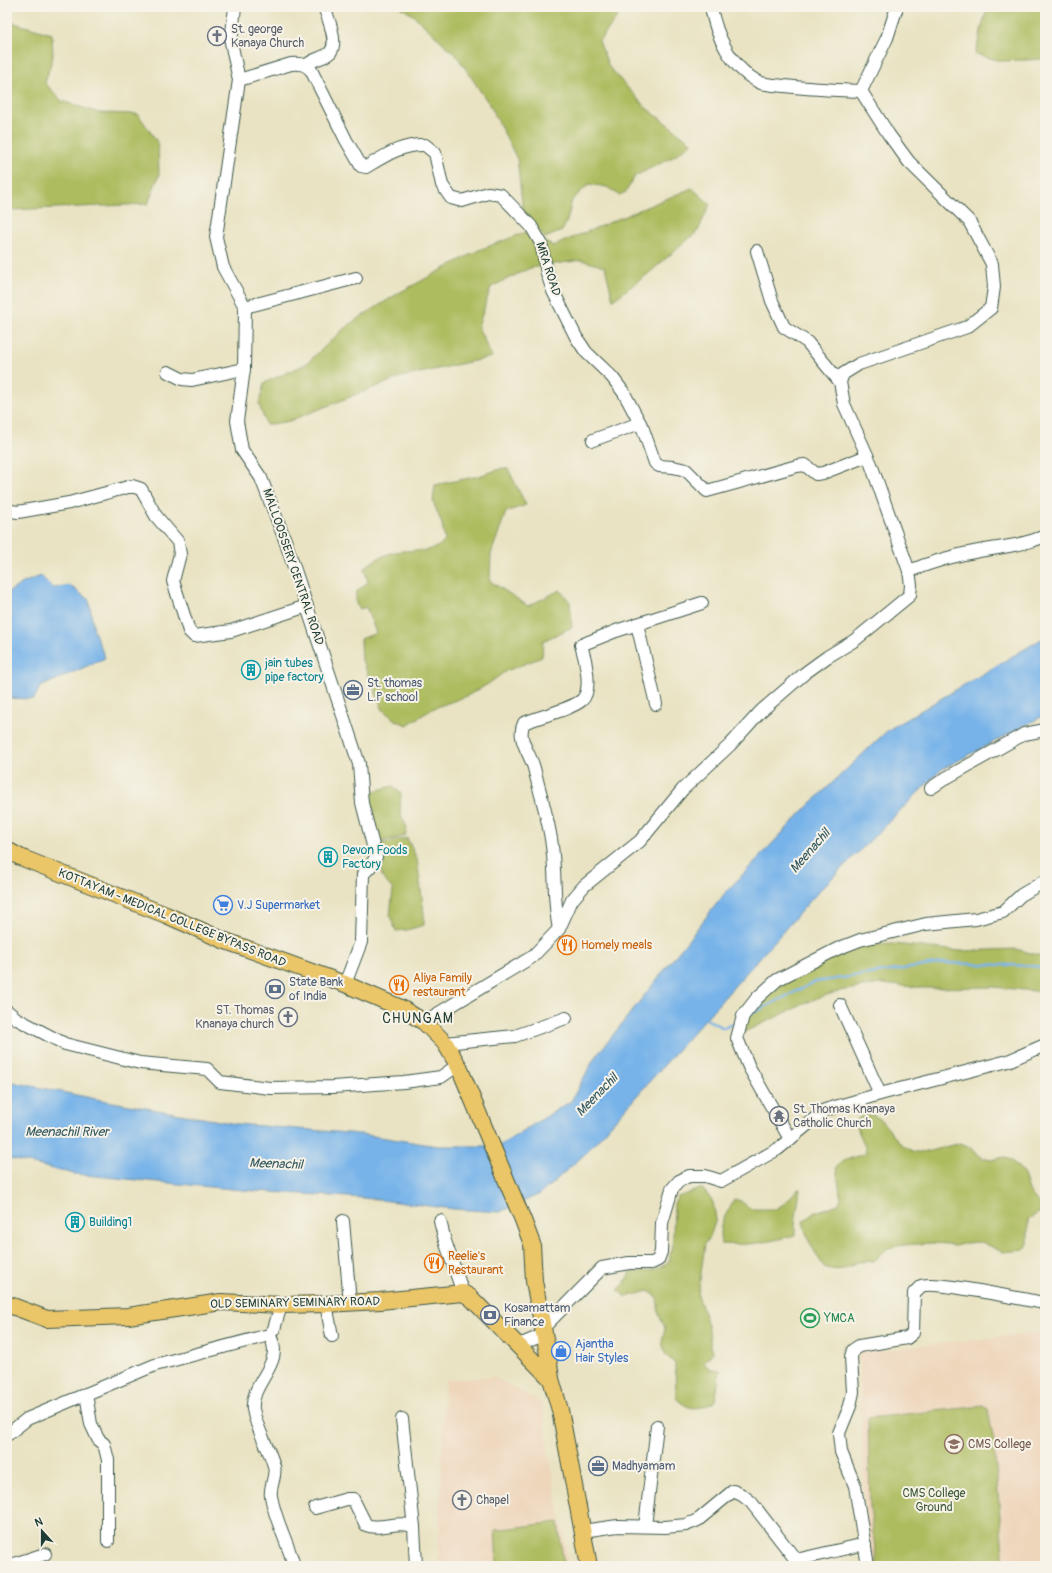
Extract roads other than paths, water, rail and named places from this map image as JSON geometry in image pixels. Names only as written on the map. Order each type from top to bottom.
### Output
[{"type":"main road","name":"KOTTAYAM - MEDICAL COLLEGE BYPASS ROAD","points":[[7,850],[223,940],[345,984],[402,1008],[424,1022],[445,1043],[459,1066],[532,1244],[534,1281],[551,1379],[560,1410],[589,1566]]},
{"type":"main road","name":"OLD SEMINARY SEMINARY ROAD","points":[[7,1304],[48,1319],[128,1316],[222,1302],[281,1305],[326,1304],[462,1293]]},
{"type":"main road","points":[[462,1293],[470,1298],[551,1379]]},
{"type":"street","points":[[235,7],[231,42],[239,80],[216,237],[223,267],[245,306],[356,278]]},
{"type":"street","points":[[239,80],[291,64],[298,63],[307,65],[312,60],[329,54],[334,48],[333,36],[324,7]]},
{"type":"street","points":[[711,7],[719,35],[728,53],[747,74],[762,83],[804,88],[861,91]]},
{"type":"street","points":[[861,91],[887,38],[897,7]]},
{"type":"street","name":"MRA ROAD","points":[[307,65],[315,77],[346,140],[361,166],[366,167],[411,144],[426,145],[434,152],[442,185],[451,198],[462,201],[488,193],[500,195],[517,210],[531,226],[541,243],[547,273],[553,291],[576,337],[586,352],[612,378],[624,394],[640,423],[655,463],[659,466],[686,470],[707,491],[796,466],[805,465],[810,467],[816,474],[823,473],[867,456]]},
{"type":"street","points":[[840,382],[843,374],[859,364],[967,327],[991,308],[994,287],[992,264],[969,221],[909,162],[889,135],[861,91]]},
{"type":"street","points":[[424,1022],[532,957],[559,929],[572,900],[584,886],[640,841],[683,789],[730,745],[761,711],[805,673],[827,657],[855,640],[910,595],[911,586],[908,571],[867,456],[844,404],[840,382],[807,342],[784,327],[772,301],[757,251]]},
{"type":"street","name":"MALLOOSSERY CENTRAL ROAD","points":[[245,306],[244,369],[237,421],[242,450],[261,478],[285,540],[303,608],[359,764],[362,803],[376,857],[364,874],[361,942],[345,984]]},
{"type":"street","points":[[168,372],[182,379],[192,380],[244,369]]},
{"type":"street","points":[[593,440],[640,423]]},
{"type":"street","points":[[7,508],[11,511],[18,512],[41,508],[132,486],[141,489],[156,516],[178,542],[180,554],[173,581],[189,631],[194,636],[231,631],[303,608]]},
{"type":"street","points":[[908,571],[932,561],[978,551],[1027,543],[1045,536]]},
{"type":"street","points":[[559,929],[555,908],[552,847],[548,826],[532,760],[520,736],[520,730],[524,723],[562,710],[582,700],[586,695],[587,674],[581,645],[637,624],[702,603]]},
{"type":"street","points":[[637,624],[656,704]]},
{"type":"street","points":[[931,788],[1024,734],[1045,730]]},
{"type":"street","points":[[790,1139],[749,1067],[737,1038],[743,1016],[757,998],[777,980],[837,949],[860,940],[926,924],[976,919],[1003,912],[1021,895],[1045,880]]},
{"type":"street","points":[[840,1005],[880,1094]]},
{"type":"street","points":[[7,1011],[17,1019],[65,1044],[140,1063],[207,1069],[220,1082],[263,1087],[333,1087],[404,1082],[441,1077],[459,1066]]},
{"type":"street","points":[[445,1043],[515,1036],[566,1018]]},
{"type":"street","points":[[514,1343],[524,1343],[543,1331],[602,1268],[629,1263],[652,1263],[658,1260],[661,1252],[662,1223],[672,1189],[679,1181],[690,1176],[705,1176],[721,1181],[778,1149],[825,1110],[880,1094],[1008,1061],[1045,1046]]},
{"type":"street","points":[[343,1221],[350,1303]]},
{"type":"street","points":[[440,1221],[462,1293]]},
{"type":"street","points":[[868,1566],[855,1486],[841,1452],[839,1433],[850,1406],[852,1392],[851,1357],[853,1350],[859,1346],[907,1338],[913,1333],[914,1293],[921,1286],[933,1285],[961,1288],[1045,1303]]},
{"type":"street","points":[[326,1304],[332,1336]]},
{"type":"street","points":[[7,1435],[27,1419],[155,1365],[269,1335],[274,1329],[281,1305]]},
{"type":"street","points":[[269,1335],[272,1339],[272,1363],[254,1396],[253,1408],[275,1468],[270,1494],[294,1566]]},
{"type":"street","points":[[86,1394],[90,1424],[98,1439],[104,1444],[108,1460],[108,1541]]},
{"type":"street","points":[[402,1419],[414,1527],[416,1566]]},
{"type":"street","points":[[645,1526],[657,1426]]},
{"type":"street","points":[[582,1531],[618,1526],[686,1524],[698,1520],[733,1491],[742,1495],[751,1502],[796,1560],[802,1560],[827,1552],[864,1544]]},
{"type":"street","points":[[314,1508],[347,1499],[353,1500],[366,1525],[371,1527],[407,1524],[414,1527]]},
{"type":"street","points":[[8,1566],[45,1554]]},
{"type":"water","points":[[41,576],[53,588],[69,585],[89,600],[94,631],[105,658],[40,687],[34,699],[7,698],[7,593],[23,583]]},
{"type":"water","name":"Meenachil River","points":[[1045,637],[1045,715],[942,769],[819,891],[585,1154],[540,1194],[500,1212],[454,1209],[364,1198],[242,1190],[75,1174],[7,1158],[7,1081],[101,1100],[236,1124],[360,1134],[437,1146],[499,1146],[571,1101],[594,1059],[726,892],[809,805],[888,730]]},
{"type":"waterway","points":[[751,1014],[815,982],[944,963],[1035,966],[1045,969]]},
{"type":"waterway","points":[[704,1018],[724,1028],[738,1021]]},
{"type":"place","name":"St. george Kanaya Church","points":[[217,36]]},
{"type":"place","name":"jain tubes pipe factory","points":[[251,670]]},
{"type":"place","name":"St. thomas L.P school","points":[[353,690]]},
{"type":"place","name":"Devon Foods Factory","points":[[328,857]]},
{"type":"place","name":"V.J Supermarket","points":[[223,905]]},
{"type":"place","name":"Homely meals","points":[[567,945]]},
{"type":"place","name":"Aliya Family restaurant","points":[[399,985]]},
{"type":"place","name":"State Bank of India","points":[[275,989]]},
{"type":"place","name":"ST. Thomas Knanaya church","points":[[288,1017]]},
{"type":"place","name":"St. Thomas Knanaya Catholic Church","points":[[779,1116]]},
{"type":"place","name":"Building1","points":[[75,1222]]},
{"type":"place","name":"Reelie's Restaurant","points":[[434,1263]]},
{"type":"place","name":"Kosamattam Finance","points":[[490,1315]]},
{"type":"place","name":"YMCA","points":[[810,1318]]},
{"type":"place","name":"Ajantha Hair Styles","points":[[561,1351]]},
{"type":"place","name":"CMS College","points":[[954,1444]]},
{"type":"place","name":"Madhyamam","points":[[598,1466]]},
{"type":"place","name":"Chapel","points":[[462,1500]]},
{"type":"district","name":"CHUNGAM","points":[[418,1018]]},
{"type":"water label","name":"Meenachil","points":[[810,851]]},
{"type":"water label","name":"Meenachil","points":[[597,1095]]},
{"type":"water label","name":"Meenachil","points":[[276,1164]]},
{"type":"park label","name":"CMS College Ground","points":[[934,1500]]}]
